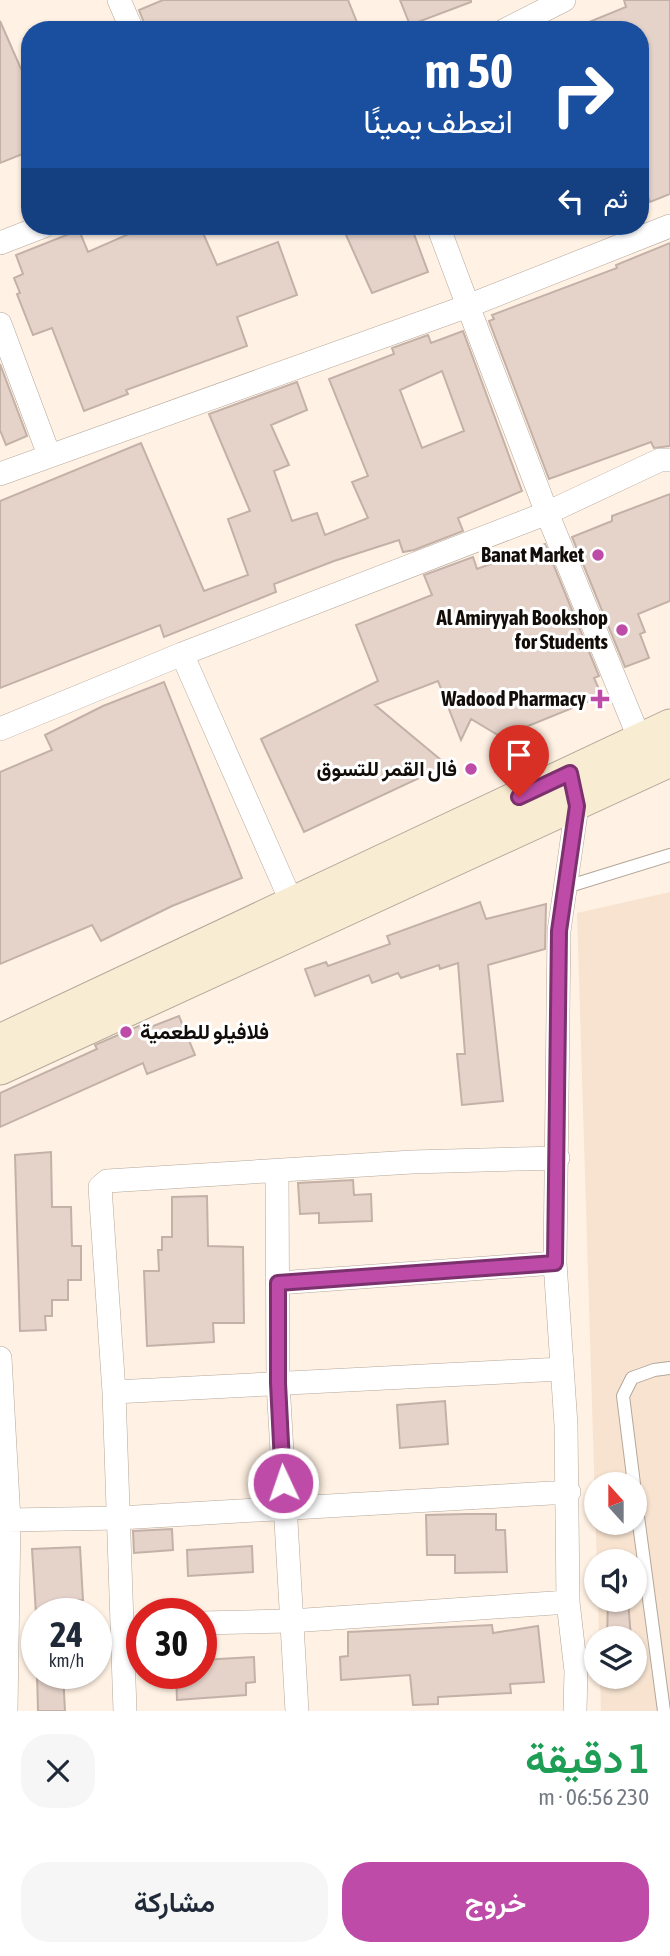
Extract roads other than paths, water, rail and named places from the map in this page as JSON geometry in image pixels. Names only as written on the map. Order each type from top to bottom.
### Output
[{"type":"main road","points":[[2,1042],[670,726]]},
{"type":"main road","points":[[2,1042],[577,806],[670,760]]},
{"type":"street","points":[[119,0],[128,21]]},
{"type":"street","points":[[522,21],[561,1]]},
{"type":"street","points":[[649,234],[670,226]]},
{"type":"street","points":[[0,243],[21,235]]},
{"type":"street","points":[[441,235],[547,513],[640,740]]},
{"type":"street","points":[[0,474],[468,306],[647,235]]},
{"type":"street","points":[[0,324],[49,455]]},
{"type":"street","points":[[0,729],[181,654],[547,513],[660,460],[670,460]]},
{"type":"street","points":[[181,654],[292,903]]},
{"type":"street","points":[[570,773],[577,806],[563,888],[559,931],[555,1263],[569,1492],[568,1602],[576,1671],[575,1711]]},
{"type":"street","points":[[129,1598],[119,1518],[114,1392],[100,1187],[107,1181],[412,1162],[558,1158]]},
{"type":"street","points":[[276,1172],[278,1383],[297,1711]]},
{"type":"street","points":[[278,1283],[555,1263]]},
{"type":"street","points":[[0,1358],[9,1520],[6,1711]]},
{"type":"street","points":[[114,1392],[561,1369]]},
{"type":"street","points":[[9,1520],[119,1518],[569,1492]]},
{"type":"street","points":[[217,1622],[568,1602]]},
{"type":"street","points":[[125,1711],[127,1689]]},
{"type":"lane","points":[[563,888],[670,855]]},
{"type":"lane","points":[[633,1472],[624,1396],[632,1378],[654,1370],[670,1368]]},
{"type":"lane","points":[[640,1535],[664,1711]]},
{"type":"place","name":"Banat Market","points":[[598,555]]},
{"type":"place","name":"Al Amiryyah Bookshop for Students","points":[[622,630]]},
{"type":"place","name":"Wadood Pharmacy","points":[[600,699]]},
{"type":"place","name":"فال القمر للتسوق","points":[[471,769]]},
{"type":"place","name":"فلافيلو للطعمية","points":[[126,1032]]}]
